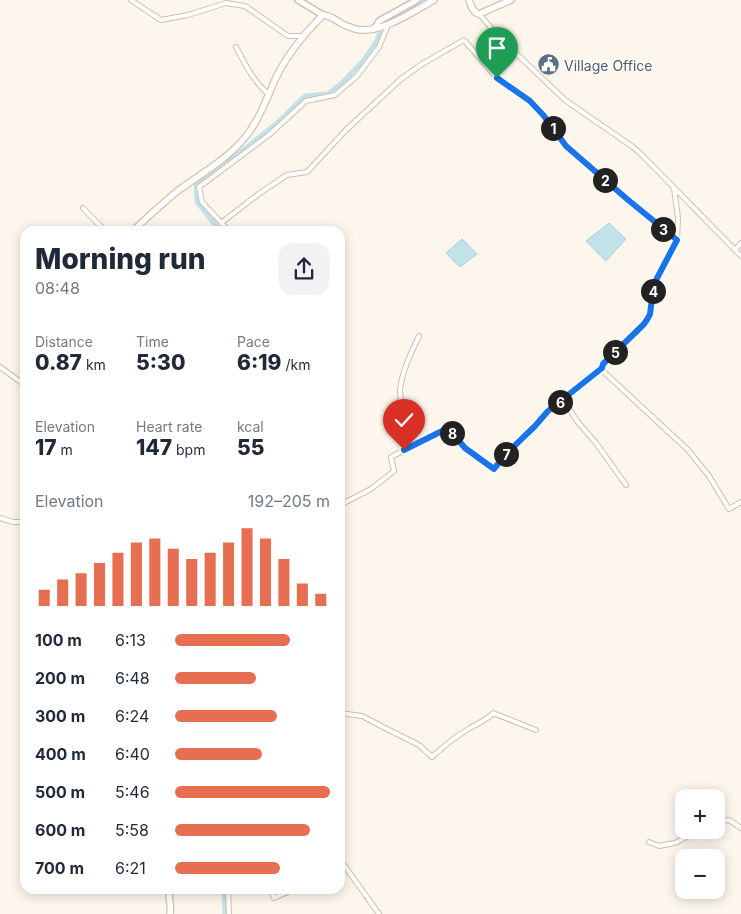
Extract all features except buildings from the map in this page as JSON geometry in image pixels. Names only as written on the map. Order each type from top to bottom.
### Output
[{"type":"main road","points":[[139,226],[175,193],[217,163],[242,141],[253,126],[285,61],[323,15],[327,15],[343,25],[363,30],[381,27],[434,0]]},
{"type":"main road","points":[[469,0],[476,14],[511,0]]},
{"type":"main road","points":[[168,894],[170,914]]},
{"type":"street","points":[[131,0],[161,20],[188,15],[226,3],[245,6],[288,36],[304,36]]},
{"type":"street","points":[[298,0],[323,15]]},
{"type":"street","points":[[224,226],[202,202],[199,187],[270,134],[306,101],[335,94],[357,76],[379,47],[381,27],[379,21],[418,0]]},
{"type":"street","points":[[479,14],[500,38],[565,100],[633,147],[741,256]]},
{"type":"street","points":[[221,223],[260,193],[287,176],[307,172],[346,130],[401,80],[422,64],[464,40],[497,78],[530,101],[544,116],[566,146],[677,240]]},
{"type":"street","points":[[236,47],[256,82],[269,95]]},
{"type":"street","points":[[345,502],[371,489],[394,471],[391,457],[448,428],[465,448],[494,469],[504,456],[548,411],[602,368],[603,364],[644,324],[650,314],[654,284],[677,240],[678,218],[674,188]]},
{"type":"street","points":[[83,208],[100,226]]},
{"type":"street","points":[[735,250],[741,243]]},
{"type":"street","points":[[404,450],[401,382],[407,362],[419,336]]},
{"type":"street","points":[[0,367],[20,382]]},
{"type":"street","points":[[602,368],[604,372],[688,450],[709,476],[729,509],[741,502]]},
{"type":"street","points":[[563,400],[626,485]]},
{"type":"street","points":[[0,518],[20,522]]},
{"type":"street","points":[[345,714],[362,716],[419,745],[432,756],[493,713],[536,730]]},
{"type":"street","points":[[725,821],[729,820],[741,828]]},
{"type":"street","points":[[650,842],[659,846],[681,839]]},
{"type":"street","points":[[345,866],[379,914]]},
{"type":"street","points":[[228,894],[229,914]]},
{"type":"street","points":[[272,894],[274,898],[283,894]]},
{"type":"water","points":[[609,223],[626,239],[606,261],[586,241]]},
{"type":"water","points":[[462,239],[477,254],[460,267],[446,253]]},
{"type":"waterway","points":[[381,27],[383,22],[425,0]]},
{"type":"waterway","points":[[216,226],[197,202],[196,184],[232,159],[276,124],[305,96],[328,94],[341,84],[364,60],[377,41],[381,28]]},
{"type":"waterway","points":[[224,894],[225,914]]},
{"type":"place","name":"Village Office","points":[[548,65]]},
{"type":"route","points":[[404,450],[448,428],[465,448],[494,469],[504,456],[548,411],[602,368],[603,364],[644,324],[650,314],[654,284],[677,240],[566,146],[544,116],[530,101],[497,78]]}]
